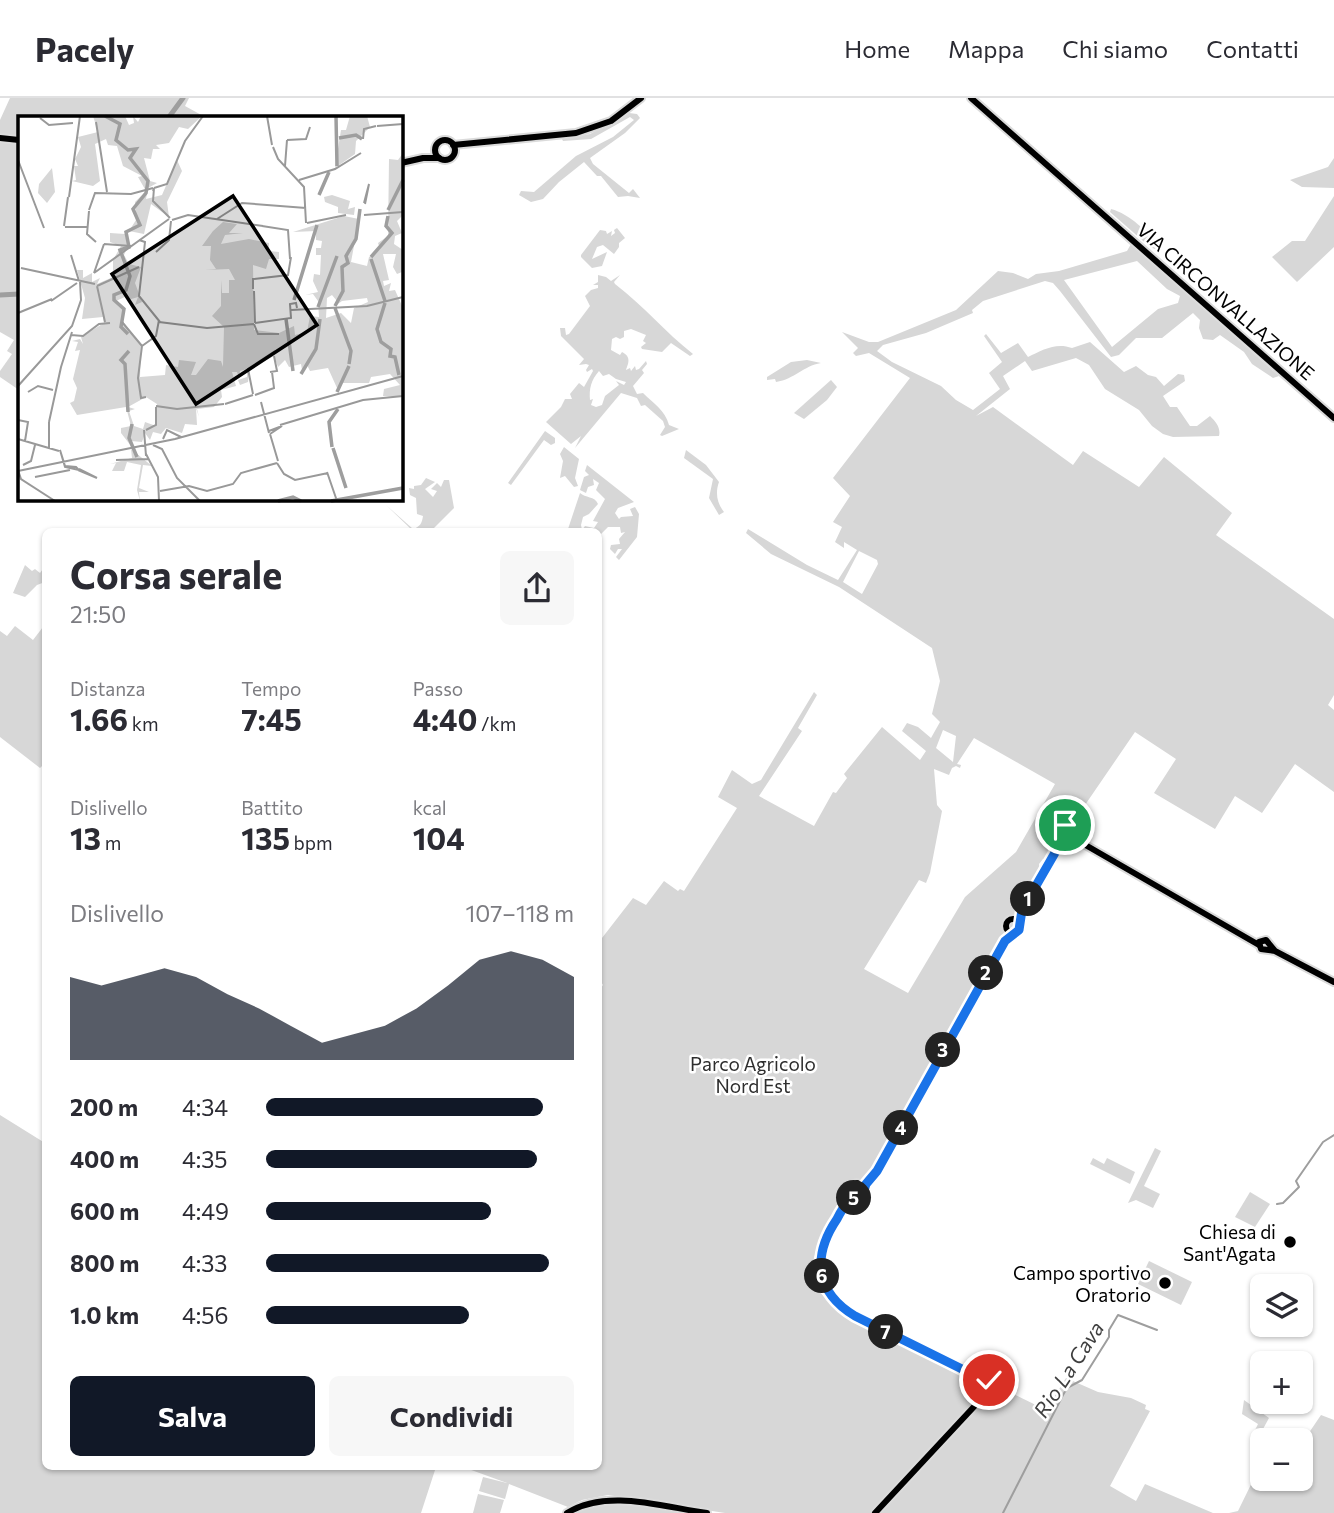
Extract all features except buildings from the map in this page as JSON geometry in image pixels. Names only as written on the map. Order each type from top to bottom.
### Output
[{"type":"main road","points":[[423,158],[435,151],[440,141],[453,145],[576,133],[601,126],[630,108],[640,98]]},
{"type":"main road","name":"VIA CIRCONVALLAZIONE","points":[[971,98],[1334,418]]},
{"type":"main road","points":[[0,138],[18,140]]},
{"type":"main road","points":[[402,163],[423,158],[448,160],[454,153],[477,142]]},
{"type":"main road","points":[[453,145],[454,153]]},
{"type":"main road","points":[[435,151],[439,158]]},
{"type":"main road","points":[[1057,847],[1057,829],[1061,825],[1066,826],[1082,843],[1250,939],[1334,982]]},
{"type":"main road","points":[[1011,931],[1007,923],[1016,921],[1057,847],[1070,831]]},
{"type":"main road","points":[[1057,835],[1082,843]]},
{"type":"main road","points":[[861,1186],[882,1163],[979,984],[1011,931],[1020,928],[1016,921]]},
{"type":"main road","points":[[861,1186],[852,1184],[847,1203],[828,1232],[821,1250],[822,1278],[833,1297],[855,1316],[978,1377],[997,1379],[1001,1384],[1000,1390],[983,1397],[873,1513]]},
{"type":"main road","points":[[847,1203],[863,1194],[861,1186]]},
{"type":"main road","points":[[850,1192],[857,1197]]},
{"type":"main road","points":[[978,1377],[992,1393]]},
{"type":"main road","points":[[983,1397],[990,1378]]},
{"type":"main road","points":[[567,1513],[586,1504],[614,1499],[707,1513]]},
{"type":"green space","points":[[10,98],[189,98],[185,106],[203,116],[18,116],[18,389],[0,377],[0,371],[12,354],[7,351],[14,340],[0,332],[0,120]]},
{"type":"green space","points":[[629,113],[637,114],[640,118],[625,133],[590,158],[593,164],[629,193],[633,189],[640,198],[618,197],[601,176],[597,176],[584,162],[543,199],[531,202],[519,195],[521,191],[534,192],[576,156],[613,137],[634,120],[630,117],[591,139],[562,139],[590,134]]},
{"type":"green space","points":[[1334,158],[1334,188],[1302,187],[1290,180],[1328,167]]},
{"type":"green space","points":[[1334,196],[1334,247],[1297,282],[1272,257],[1292,241],[1305,241]]},
{"type":"green space","points":[[1111,209],[1131,219],[1160,246],[1155,249],[1150,247],[1110,212]]},
{"type":"green space","points":[[617,228],[625,238],[619,243],[614,254],[603,245],[597,247],[592,259],[607,252],[602,266],[592,268],[581,255],[600,230],[606,231],[607,234],[612,231],[611,236]]},
{"type":"green space","name":"Parco Agricolo Nord Est","points":[[1131,244],[1279,376],[1273,378],[1252,364],[1244,352],[1220,335],[1213,340],[1203,339],[1199,328],[1200,320],[1193,313],[1162,338],[1136,338],[1119,355],[1111,357],[1060,291],[1053,283],[1045,281],[983,301],[972,310],[973,313],[926,333],[883,345],[877,351],[892,362],[941,386],[956,400],[973,410],[1000,389],[989,373],[1002,362],[984,336],[986,334],[1001,353],[1018,343],[1028,357],[1049,348],[1072,348],[1090,342],[1124,372],[1136,366],[1148,375],[1156,377],[1164,386],[1178,374],[1184,375],[1185,381],[1163,396],[1170,407],[1177,407],[1190,426],[1197,426],[1210,416],[1218,425],[1219,436],[1173,437],[1163,434],[1152,426],[1139,410],[1105,389],[1089,365],[1076,358],[1032,371],[1025,361],[1003,376],[1010,389],[976,416],[993,407],[1073,465],[1083,451],[1139,487],[1164,457],[1232,513],[1216,535],[1334,619],[1334,695],[1328,705],[1334,710],[1334,792],[1295,764],[1262,813],[1235,796],[1215,829],[1154,793],[1176,759],[1135,732],[1072,824],[1065,827],[1067,835],[1049,858],[1043,859],[1039,864],[1040,871],[1012,920],[1017,923],[1018,928],[1013,931],[1008,928],[873,1174],[820,1242],[813,1260],[813,1278],[822,1295],[843,1311],[989,1382],[996,1381],[999,1387],[1046,1410],[1066,1378],[1098,1392],[1131,1398],[1146,1405],[1145,1409],[1150,1411],[1110,1486],[1136,1501],[1145,1484],[1213,1513],[725,1513],[608,1495],[582,1500],[568,1507],[509,1484],[505,1499],[479,1491],[483,1477],[507,1483],[471,1470],[602,1470],[602,938],[633,898],[646,905],[664,881],[678,891],[684,891],[737,808],[718,797],[732,770],[752,784],[761,780],[814,692],[817,695],[798,728],[802,731],[759,796],[814,826],[833,792],[836,793],[847,778],[844,774],[882,727],[920,760],[926,751],[902,731],[907,723],[918,727],[931,738],[940,722],[932,714],[940,681],[932,648],[839,587],[771,554],[746,533],[748,529],[807,565],[838,580],[857,550],[844,542],[844,548],[835,542],[842,527],[833,522],[850,496],[833,478],[910,378],[869,353],[856,356],[853,353],[858,348],[842,332],[869,342],[878,342],[956,310],[998,271],[1028,279],[1036,274],[1059,271],[1127,251]],"holes":[[[1137,261],[1167,289],[1180,296],[1178,303],[1158,309],[1112,347],[1064,280]],[[859,551],[877,560],[878,564],[862,594],[843,582]],[[943,730],[956,736],[953,762],[936,748]],[[974,738],[1055,784],[1016,852],[965,897],[908,993],[864,969],[919,880],[926,883],[930,873],[942,811],[937,805],[934,769],[949,775],[952,768],[960,768],[961,765],[957,764]]]},
{"type":"green space","points":[[598,275],[611,281],[620,275],[615,284],[693,354],[690,356],[671,343],[662,352],[642,349],[646,343],[643,341],[646,335],[631,329],[624,331],[624,337],[612,339],[611,350],[620,355],[622,352],[628,358],[626,370],[630,368],[631,371],[635,366],[636,370],[639,369],[646,361],[647,364],[642,370],[644,373],[633,386],[637,394],[643,393],[659,408],[669,425],[679,429],[660,435],[665,427],[663,421],[645,405],[641,406],[637,398],[621,393],[575,448],[581,436],[571,444],[546,422],[565,399],[572,399],[570,394],[579,383],[584,387],[593,371],[592,369],[587,372],[589,365],[579,365],[584,359],[561,336],[560,328],[565,328],[566,335],[569,334],[590,306],[585,296],[598,288],[598,285],[593,285],[598,282]],"holes":[[[599,371],[603,376],[609,374],[626,382],[624,385],[616,381],[619,385],[605,396],[602,405],[596,407],[591,405],[593,399],[590,400],[590,388]]]},
{"type":"green space","points":[[807,360],[821,363],[783,380],[767,380],[767,377],[791,362]]},
{"type":"green space","points":[[831,380],[837,387],[827,400],[804,419],[794,413]]},
{"type":"green space","points":[[545,431],[555,438],[555,443],[551,445],[544,440],[511,485],[508,483]]},
{"type":"green space","points":[[564,447],[579,459],[575,478],[578,486],[574,487],[565,476],[560,478],[563,461],[560,454]]},
{"type":"green space","points":[[686,450],[706,465],[719,482],[717,498],[724,512],[719,515],[709,498],[713,479],[684,458]]},
{"type":"green space","points":[[587,465],[634,502],[618,508],[615,513],[619,519],[633,516],[630,509],[635,507],[639,514],[637,537],[619,560],[616,557],[622,549],[618,549],[615,554],[610,549],[611,545],[620,544],[619,539],[625,532],[621,533],[620,527],[608,527],[602,533],[602,528],[594,528],[598,522],[593,521],[605,499],[596,490],[599,483],[593,479],[594,485],[588,487],[586,493],[580,490],[584,477],[589,475],[585,471]]},
{"type":"green space","points":[[426,478],[435,482],[425,489],[433,497],[437,491],[431,489],[437,483],[441,487],[444,480],[449,480],[454,508],[434,528],[415,528],[421,523],[423,516],[417,514],[416,498],[410,495],[409,488],[414,489],[414,486],[421,485]]},
{"type":"green space","points":[[580,493],[598,504],[583,517],[582,528],[568,528]]},
{"type":"green space","points":[[25,565],[32,571],[35,569],[40,573],[42,570],[42,583],[25,597],[13,593]]},
{"type":"green space","points":[[15,626],[33,640],[42,628],[40,768],[0,737],[0,631],[7,636]]},
{"type":"green space","points":[[0,1115],[42,1141],[42,1470],[435,1470],[421,1513],[0,1513]]},
{"type":"green space","points":[[1155,1148],[1161,1151],[1144,1186],[1160,1194],[1153,1208],[1136,1200],[1128,1203]]},
{"type":"green space","points":[[1093,1158],[1104,1164],[1107,1158],[1135,1172],[1130,1184],[1090,1164]]},
{"type":"green space","points":[[1250,1192],[1270,1204],[1255,1227],[1235,1217]]},
{"type":"green space","name":"Campo sportivo Oratorio","points":[[1149,1261],[1192,1282],[1181,1305],[1138,1284]]},
{"type":"green space","points":[[1244,1400],[1250,1404],[1250,1414],[1263,1414],[1269,1418],[1264,1428],[1256,1428],[1258,1424],[1242,1414]]},
{"type":"green space","points":[[1321,1415],[1334,1420],[1334,1513],[1229,1513],[1238,1511],[1250,1486],[1250,1491],[1313,1491],[1312,1428]]},
{"type":"green space","points":[[478,1494],[504,1500],[500,1513],[473,1513]]},
{"type":"green space","points":[[614,1501],[697,1513],[569,1513],[579,1507]]},
{"type":"waterway","points":[[170,116],[183,98]]},
{"type":"waterway","points":[[0,295],[18,294]]},
{"type":"waterway","name":"Rio La Cava","points":[[1277,1204],[1283,1203],[1299,1187],[1296,1181],[1323,1142],[1334,1135]]},
{"type":"waterway","name":"Rio La Cava","points":[[1003,1513],[1067,1388],[1082,1380],[1109,1337],[1109,1330],[1118,1315],[1157,1330]]},
{"type":"place","name":"Chiesa di Sant'Agata","points":[[1290,1242]]},
{"type":"place","name":"Campo sportivo Oratorio","points":[[1165,1283]]},
{"type":"route","points":[[989,1380],[990,1378],[978,1377],[843,1308],[829,1293],[822,1278],[821,1250],[828,1232],[847,1203],[863,1194],[869,1178],[877,1171],[979,984],[1005,941],[1019,930],[1022,910],[1056,851],[1057,829],[1065,825]]}]
